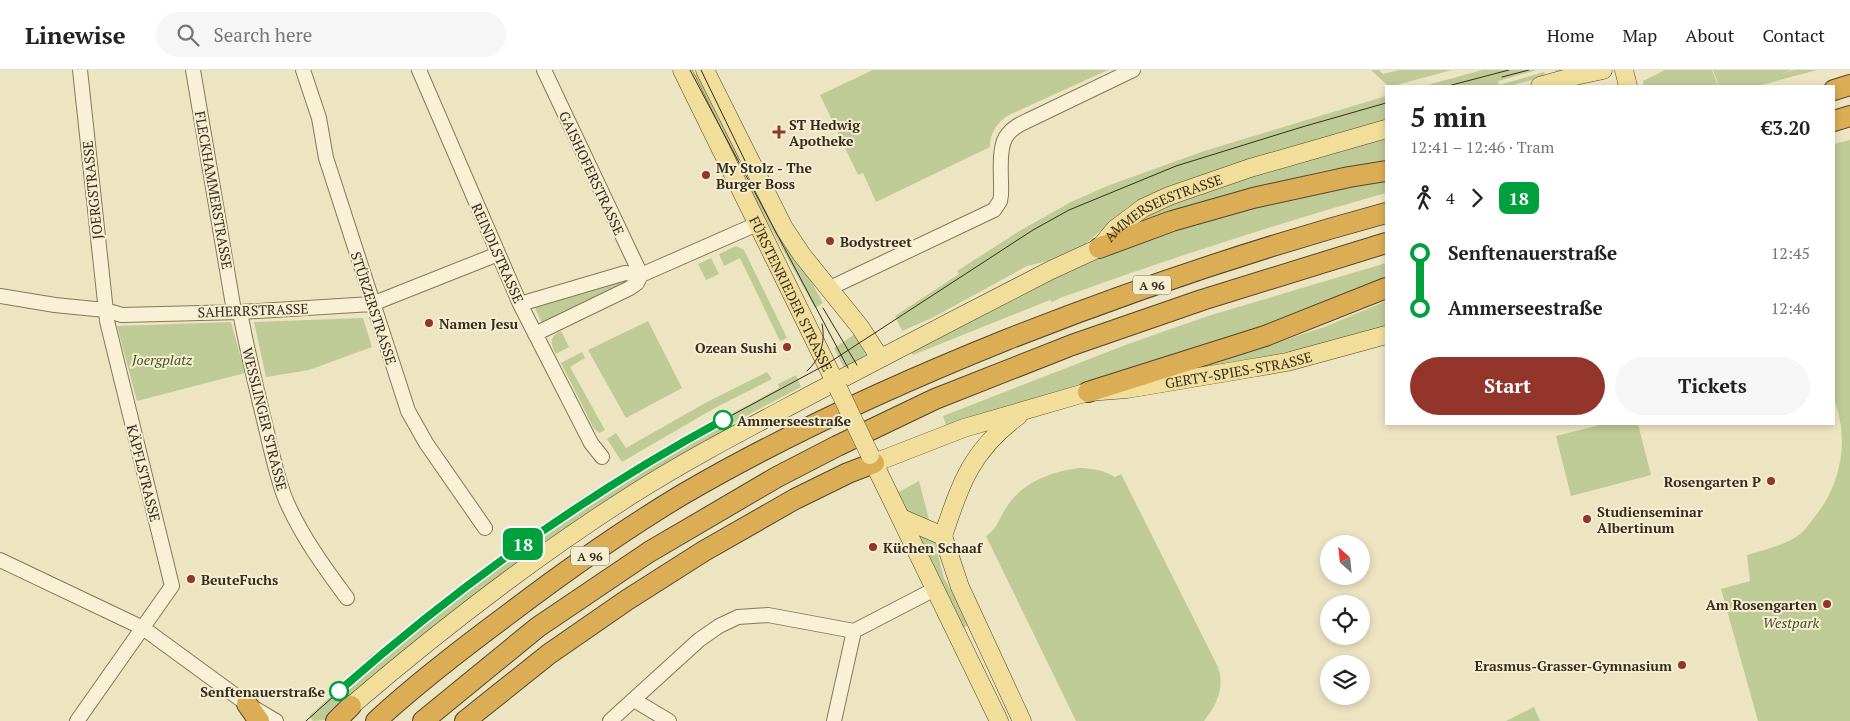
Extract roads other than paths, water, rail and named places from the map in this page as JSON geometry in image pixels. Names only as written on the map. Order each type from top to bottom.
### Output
[{"type":"highway","points":[[1835,90],[1850,85]]},
{"type":"highway","points":[[1835,121],[1850,116]]},
{"type":"highway","points":[[1099,248],[1172,221],[1253,198],[1385,171]]},
{"type":"highway","name":"A 96","points":[[376,721],[457,652],[559,576],[678,498],[823,419],[922,373],[1073,313],[1178,276],[1385,213]]},
{"type":"highway","name":"A 96","points":[[423,721],[538,627],[649,552],[776,477],[837,446],[935,400],[1072,346],[1202,300],[1385,243]]},
{"type":"highway","points":[[1088,392],[1265,336],[1385,288]]},
{"type":"highway","points":[[465,721],[549,654],[627,600],[696,556],[795,499],[872,459]]},
{"type":"highway","points":[[247,704],[258,721]]},
{"type":"highway","points":[[336,721],[351,706]]},
{"type":"main road","name":"FÜRSTENRIEDER STRASSE","points":[[704,70],[784,228],[802,255],[860,327],[880,358]]},
{"type":"main road","points":[[1544,85],[1602,70],[1604,85]]},
{"type":"main road","name":"FÜRSTENRIEDER STRASSE","points":[[684,74],[999,721]]},
{"type":"main road","name":"AMMERSEESTRASSE","points":[[351,706],[480,600],[571,535],[634,494],[721,442],[836,385],[880,358],[1051,270],[1099,248],[1115,229],[1143,208],[1169,196],[1250,168],[1385,129]]},
{"type":"main road","name":"GERTY-SPIES-STRASSE","points":[[1088,392],[1127,389],[1287,362],[1385,335]]},
{"type":"main road","points":[[872,459],[964,428],[1088,392]]},
{"type":"main road","points":[[1022,721],[960,587],[943,536],[962,482],[972,463],[994,436],[1024,411]]},
{"type":"main road","points":[[901,518],[943,536]]},
{"type":"street","name":"JOERGSTRASSE","points":[[80,70],[106,310]]},
{"type":"street","name":"FLECKHAMMERSTRASSE","points":[[193,70],[237,311]]},
{"type":"street","name":"STÜRZERSTRASSE","points":[[303,70],[319,118],[326,158],[408,411],[426,443],[485,528]]},
{"type":"street","name":"REINDLSTRASSE","points":[[419,70],[520,304],[591,443],[602,457]]},
{"type":"street","name":"GAISHOFERSTRASSE","points":[[544,70],[640,275]]},
{"type":"street","points":[[684,74],[704,70]]},
{"type":"street","points":[[830,288],[994,210],[1000,201],[1003,143],[1009,132],[1016,126],[1133,70]]},
{"type":"street","points":[[520,304],[625,273],[640,275],[757,224]]},
{"type":"street","name":"SAHERRSTRASSE","points":[[0,296],[55,305],[106,310],[122,315],[372,304],[498,254]]},
{"type":"street","points":[[535,334],[630,288],[637,283],[640,275]]},
{"type":"street","name":"KÄPFLSTRASSE","points":[[77,721],[172,586],[106,310]]},
{"type":"street","name":"WESSLINGER STRASSE","points":[[237,311],[285,497],[297,523],[322,564],[348,598]]},
{"type":"street","points":[[0,560],[143,628],[247,704],[276,721]]},
{"type":"street","points":[[610,721],[699,640],[719,626],[738,617],[768,615],[854,631],[935,589]]},
{"type":"street","points":[[834,721],[854,631]]},
{"type":"street","points":[[634,700],[669,721]]},
{"type":"street","points":[[332,721],[351,706]]},
{"type":"tram line","points":[[690,70],[848,368]]},
{"type":"tram line","points":[[701,70],[748,167]]},
{"type":"tram line","points":[[1452,85],[1509,70]]},
{"type":"tram line","points":[[1502,77],[1529,70]]},
{"type":"tram line","points":[[306,721],[370,664],[480,575],[542,530],[684,441],[827,364],[1033,230],[1069,210],[1176,166],[1385,103]]},
{"type":"tram line","points":[[823,308],[857,365]]},
{"type":"tram line","points":[[807,371],[819,356],[821,350],[822,324]]},
{"type":"tram line","name":"18","points":[[339,691],[480,575],[542,530],[684,441],[723,420]]},
{"type":"place","name":"ST Hedwig Apotheke","points":[[779,132]]},
{"type":"place","name":"My Stolz - The Burger Boss","points":[[706,175]]},
{"type":"place","name":"Bodystreet","points":[[830,241]]},
{"type":"place","name":"Namen Jesu","points":[[429,323]]},
{"type":"place","name":"Ozean Sushi","points":[[787,347]]},
{"type":"place","name":"Ammerseestraße","points":[[723,420]]},
{"type":"place","name":"Rosengarten P","points":[[1771,481]]},
{"type":"place","name":"Studienseminar Albertinum","points":[[1587,519]]},
{"type":"place","name":"Küchen Schaaf","points":[[873,547]]},
{"type":"place","name":"BeuteFuchs","points":[[191,579]]},
{"type":"place","name":"Am Rosengarten","points":[[1827,604]]},
{"type":"place","name":"Erasmus-Grasser-Gymnasium","points":[[1682,665]]},
{"type":"place","name":"Senftenauerstraße","points":[[339,691]]},
{"type":"park label","name":"Joergplatz","points":[[162,359]]},
{"type":"park label","name":"Westpark","points":[[1791,622]]}]
